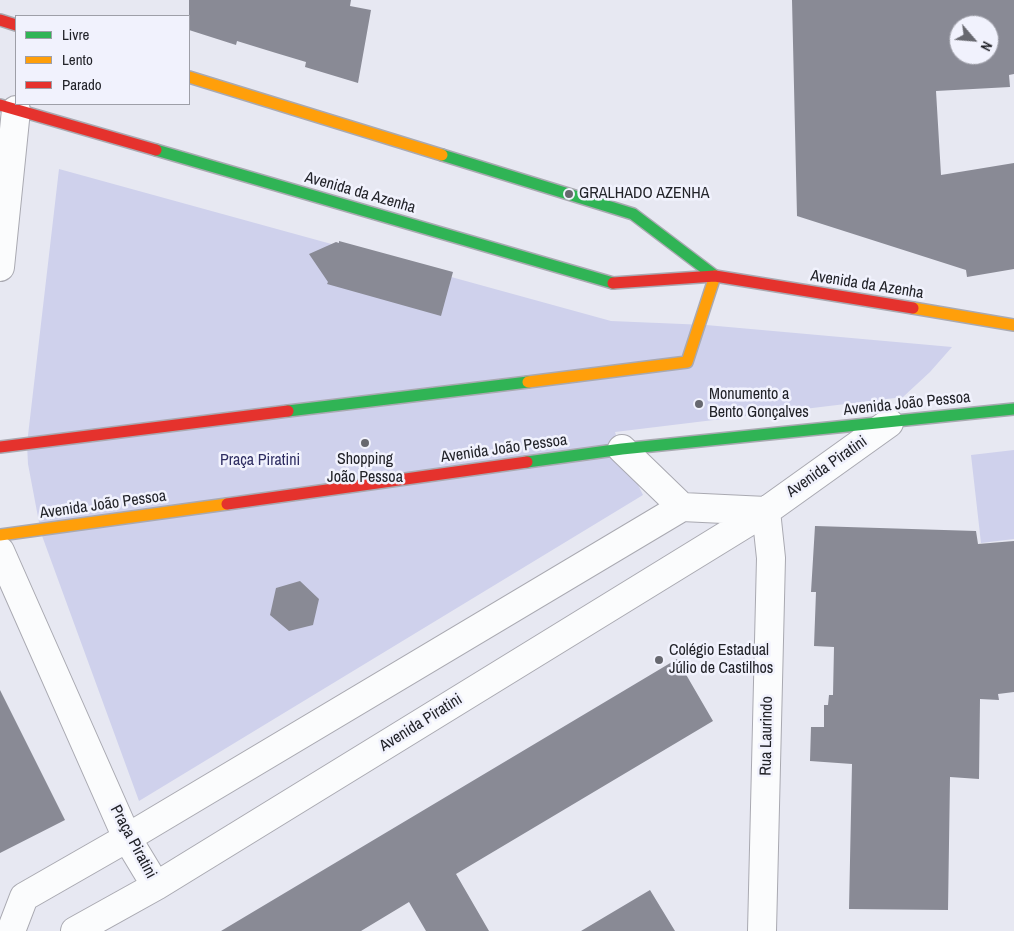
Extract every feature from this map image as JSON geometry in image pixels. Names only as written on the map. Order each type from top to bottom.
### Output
[{"type":"main road","points":[[0,20],[15,25]]},
{"type":"main road","name":"Avenida da Azenha","points":[[190,77],[633,214],[715,276]]},
{"type":"main road","name":"Avenida da Azenha","points":[[8,108],[613,283],[715,276],[1014,325]]},
{"type":"main road","points":[[0,447],[688,362],[715,276]]},
{"type":"main road","name":"Avenida João Pessoa","points":[[0,535],[622,449],[1014,409]]},
{"type":"street","points":[[0,267],[8,108]]},
{"type":"street","name":"Avenida Piratini","points":[[75,931],[156,886],[766,511],[889,423]]},
{"type":"street","points":[[622,449],[682,507]]},
{"type":"street","points":[[11,931],[24,897],[128,838],[682,507],[766,511]]},
{"type":"street","name":"Rua Laurindo","points":[[762,931],[771,558],[766,511]]},
{"type":"street","name":"Praça Piratini","points":[[0,551],[128,838],[156,886]]},
{"type":"green space","name":"Praça Piratini","points":[[59,169],[611,321],[706,325],[952,347],[930,372],[903,397],[615,432],[620,448],[643,495],[139,801],[41,533],[28,464],[27,444]]},
{"type":"green space","points":[[1014,450],[1014,539],[981,543],[971,455]]},
{"type":"building","points":[[189,0],[351,0],[350,6],[371,10],[358,83],[305,67],[306,62],[237,41],[236,45],[190,30]]},
{"type":"building","points":[[792,0],[1014,0],[1014,74],[1009,75],[1010,87],[936,91],[941,175],[1014,163],[1014,269],[967,277],[966,270],[797,216]]},
{"type":"building","points":[[339,241],[453,272],[441,316],[327,284],[328,282],[309,254],[336,242],[339,243]]},
{"type":"building","points":[[815,526],[976,531],[978,544],[1014,541],[1014,692],[998,694],[999,700],[980,699],[979,779],[950,777],[948,910],[849,909],[852,764],[810,761],[811,727],[824,727],[824,705],[828,705],[829,695],[833,695],[834,647],[814,646],[816,592],[811,592]]},
{"type":"building","points":[[300,581],[319,599],[313,625],[289,631],[270,615],[276,588]]},
{"type":"building","points":[[677,659],[713,721],[456,874],[489,931],[426,931],[409,902],[361,931],[221,931]]},
{"type":"building","points":[[0,690],[65,820],[0,853]]},
{"type":"building","points":[[650,890],[675,931],[581,931]]},
{"type":"traffic: fast","points":[[156,150],[613,283]]},
{"type":"traffic: fast","points":[[442,155],[633,214],[715,276]]},
{"type":"traffic: fast","points":[[288,411],[528,382]]},
{"type":"traffic: fast","points":[[527,462],[622,449],[1014,409]]},
{"type":"traffic: slow","points":[[190,77],[442,155]]},
{"type":"traffic: slow","points":[[528,382],[687,362],[715,276]]},
{"type":"traffic: slow","points":[[913,308],[1014,325]]},
{"type":"traffic: slow","points":[[0,535],[227,504]]},
{"type":"traffic: jam","points":[[0,20],[15,25]]},
{"type":"traffic: jam","points":[[0,105],[156,150]]},
{"type":"traffic: jam","points":[[613,283],[715,276],[913,308]]},
{"type":"traffic: jam","points":[[0,447],[288,411]]},
{"type":"traffic: jam","points":[[227,504],[527,462]]},
{"type":"place","name":"GRALHADO AZENHA","points":[[569,194]]},
{"type":"place","name":"Monumento a Bento Gonçalves","points":[[699,404]]},
{"type":"place","name":"Shopping João Pessoa","points":[[365,443]]},
{"type":"place","name":"Colégio Estadual Júlio de Castilhos","points":[[659,660]]}]
